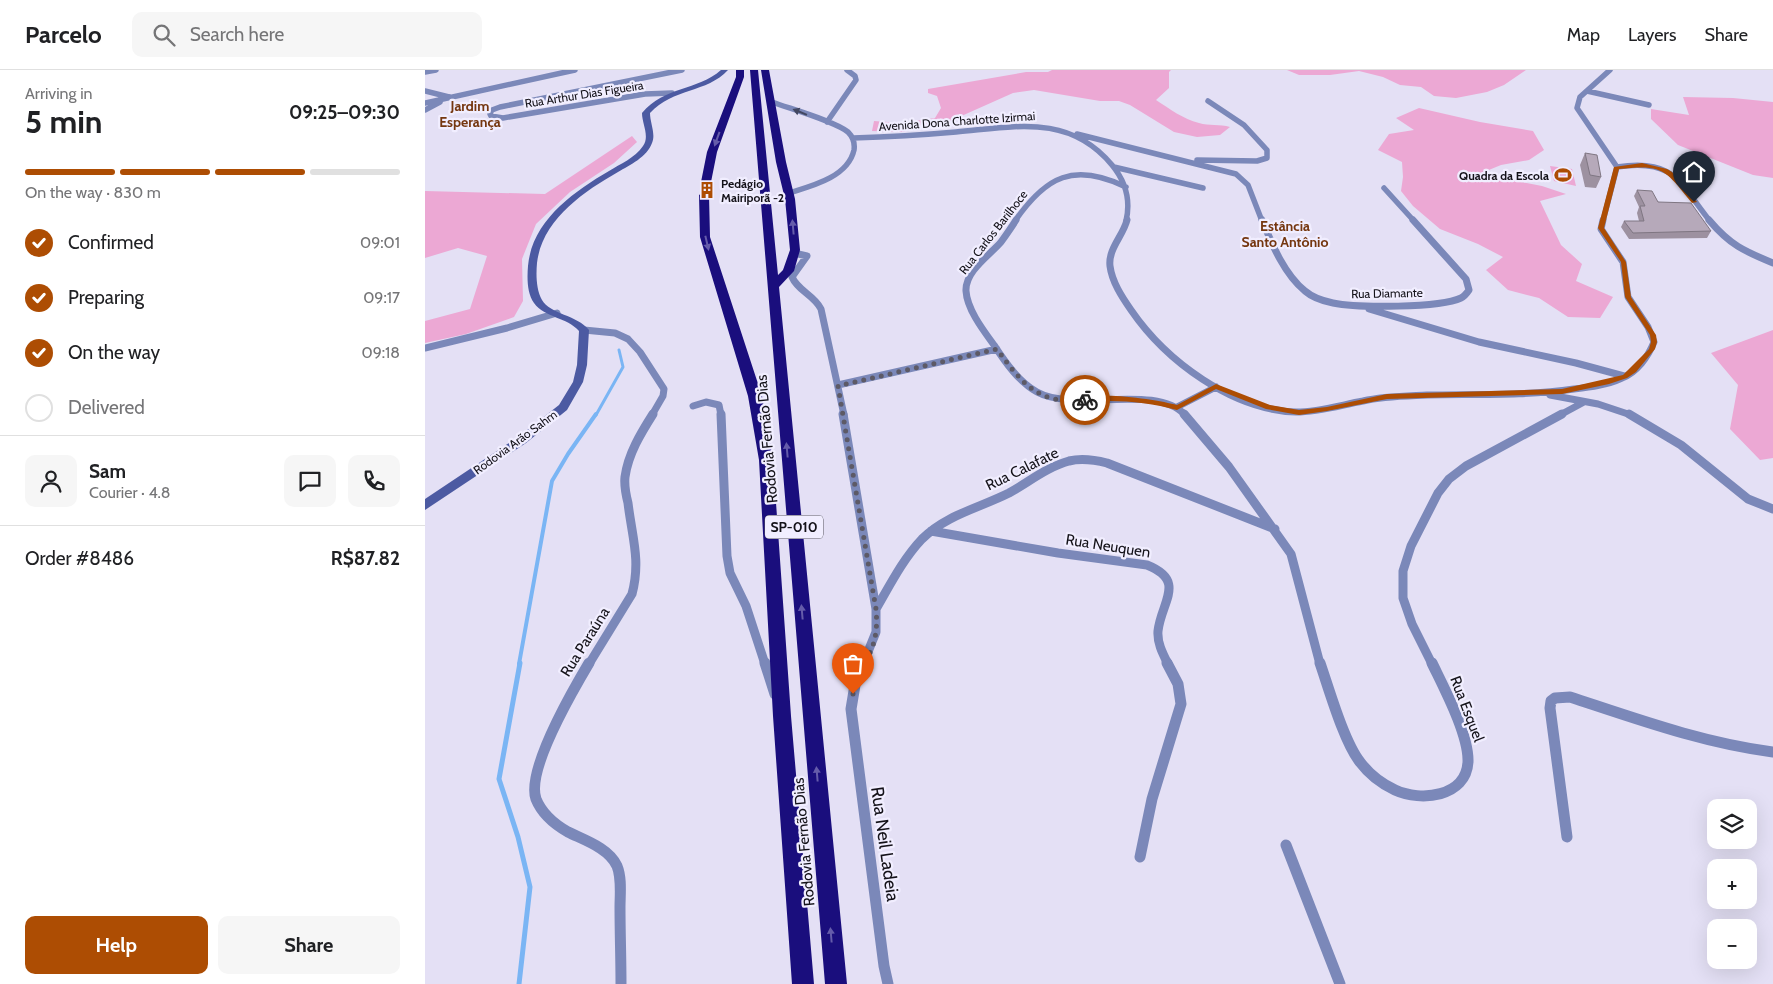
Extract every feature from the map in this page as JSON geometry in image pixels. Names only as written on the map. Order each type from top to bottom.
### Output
[{"type":"highway","name":"Rodovia Fernão Dias","points":[[740,70],[740,76],[712,152],[705,191],[705,237],[755,396],[766,460],[782,716],[803,984]]},
{"type":"highway","name":"Rodovia Fernão Dias","points":[[754,70],[836,984]]},
{"type":"highway","points":[[765,70],[781,162],[789,193],[794,253],[788,271],[774,286]]},
{"type":"street","points":[[425,72],[436,70]]},
{"type":"street","points":[[425,103],[575,70]]},
{"type":"street","name":"Rua Arthur Dias Figueira","points":[[672,92],[645,94],[503,118],[491,116],[490,114],[492,110],[500,107],[681,70]]},
{"type":"street","points":[[584,330],[572,319],[543,307],[537,301],[532,267],[538,241],[552,219],[571,200],[631,160],[647,146],[649,137],[646,113],[653,104],[672,92],[711,79],[725,70]]},
{"type":"street","points":[[827,122],[856,80],[855,76],[847,70]]},
{"type":"street","points":[[1610,70],[1580,98],[1577,108],[1617,167],[1642,164],[1671,173],[1724,238],[1742,250],[1773,263]]},
{"type":"street","points":[[425,91],[449,97]]},
{"type":"street","points":[[1587,91],[1649,105]]},
{"type":"street","points":[[425,110],[449,97]]},
{"type":"street","points":[[1175,159],[1257,161],[1267,158],[1267,150],[1244,125],[1208,101]]},
{"type":"street","points":[[772,102],[827,122],[849,132],[853,138],[853,154],[845,166],[837,173],[813,186],[789,193]]},
{"type":"street","name":"Avenida Dona Charlotte Izirmai","points":[[853,138],[897,137],[1015,127],[1039,127],[1065,131],[1085,142],[1113,167],[1122,178],[1126,187],[1128,215],[1110,262],[1115,283],[1135,314],[1157,342],[1177,360],[1216,386],[1268,408],[1299,412],[1321,410],[1387,397],[1537,393],[1589,387],[1625,377],[1647,356],[1654,342],[1653,335],[1628,297],[1623,262],[1601,228],[1617,167]]},
{"type":"street","name":"Rua Diamante","points":[[1065,131],[1229,171],[1242,177],[1248,184],[1273,244],[1293,277],[1311,296],[1321,301],[1356,306],[1451,302],[1464,297],[1469,290],[1469,285],[1462,274],[1384,188]]},
{"type":"street","points":[[1113,167],[1203,188]]},
{"type":"street","name":"Rua Carlos Barilhoce","points":[[1126,187],[1110,178],[1092,174],[1075,174],[1051,184],[1033,198],[1004,239],[971,274],[966,286],[967,300],[1014,373],[1032,389],[1051,399],[1063,401],[1109,399],[1146,401],[1164,403],[1177,408]]},
{"type":"street","name":"Rua Neil Ladeia","points":[[794,253],[807,256],[791,277],[795,287],[814,297],[821,308],[838,386],[876,609],[876,632],[873,644],[856,679],[851,709],[884,966],[888,984]]},
{"type":"street","points":[[1356,306],[1488,344],[1566,361],[1625,377]]},
{"type":"street","points":[[425,348],[507,328],[557,313]]},
{"type":"street","name":"Rodovia Arão Sahm","points":[[425,504],[522,440],[563,406],[578,382],[582,365],[584,330]]},
{"type":"street","name":"Rua Paraúna","points":[[584,330],[617,333],[628,337],[635,343],[664,389],[663,396],[633,448],[625,478],[625,491],[637,552],[637,578],[632,594],[577,683],[559,718],[538,767],[534,782],[536,799],[545,815],[559,827],[608,853],[617,866],[620,885],[621,984]]},
{"type":"street","points":[[838,386],[997,349]]},
{"type":"street","points":[[1177,408],[1216,386]]},
{"type":"street","points":[[1537,393],[1613,407],[1643,421],[1681,445],[1748,499],[1773,509]]},
{"type":"street","points":[[693,406],[711,402],[719,405],[721,408],[727,556],[730,573],[746,606],[782,716]]},
{"type":"street","name":"Rua Esquel","points":[[1177,408],[1229,467],[1284,542],[1294,562],[1317,655],[1346,735],[1359,761],[1378,780],[1397,791],[1417,795],[1439,795],[1457,787],[1464,779],[1469,765],[1468,750],[1441,682],[1412,624],[1403,598],[1403,571],[1411,546],[1438,493],[1449,479],[1474,462],[1584,402]]},
{"type":"street","name":"Rua Calafate","points":[[876,609],[892,581],[918,544],[931,531],[956,514],[1002,496],[1060,464],[1082,460],[1107,463],[1275,529]]},
{"type":"street","name":"Rua Neuquen","points":[[931,531],[1058,553],[1141,563],[1158,569],[1166,577],[1169,593],[1159,634],[1164,656],[1181,692],[1181,704],[1152,799],[1140,858]]},
{"type":"street","points":[[1567,837],[1550,708],[1551,702],[1555,698],[1570,697],[1709,740],[1773,752]]},
{"type":"street","points":[[1286,845],[1340,984]]},
{"type":"shaded area","points":[[1052,70],[1171,70],[1169,72],[1169,88],[1156,100],[1187,119],[1203,124],[1230,127],[1220,135],[1197,137],[1174,132],[1130,105],[1119,101],[1100,101],[1034,90],[1013,93],[948,122],[902,132],[872,131],[874,121],[901,123],[935,118],[941,108],[937,96],[928,93],[928,89],[1026,72],[1048,72]]},
{"type":"shaded area","points":[[1287,70],[1526,70],[1504,85],[1487,92],[1456,98],[1434,96],[1421,87],[1400,85],[1383,77],[1359,71],[1330,75],[1299,75]]},
{"type":"shaded area","points":[[1683,97],[1733,98],[1773,102],[1773,178],[1753,175],[1678,145],[1651,119],[1651,109],[1689,115]]},
{"type":"shaded area","points":[[1419,108],[1480,122],[1533,131],[1544,150],[1529,160],[1501,165],[1479,174],[1542,186],[1566,194],[1540,201],[1561,245],[1582,264],[1576,281],[1613,297],[1600,318],[1568,317],[1539,298],[1508,290],[1486,270],[1503,257],[1478,244],[1440,229],[1413,206],[1401,191],[1403,177],[1402,162],[1378,150],[1389,134],[1414,130],[1396,118]]},
{"type":"shaded area","points":[[632,136],[637,142],[614,163],[570,192],[536,224],[522,259],[523,301],[514,317],[466,334],[425,343],[425,321],[470,309],[487,256],[458,248],[425,258],[425,191],[545,194]]},
{"type":"shaded area","name":"Quadra da Escola","points":[[1550,166],[1572,169],[1576,186],[1554,181]]},
{"type":"shaded area","points":[[1773,330],[1773,458],[1760,460],[1730,429],[1738,385],[1711,353]]},
{"type":"building","points":[[1585,153],[1597,155],[1601,177],[1590,175]]},
{"type":"building","points":[[1637,190],[1652,191],[1658,202],[1691,203],[1711,231],[1633,233],[1624,221],[1644,221],[1640,206],[1645,206]]},
{"type":"waterway","points":[[596,415],[623,367],[619,350]]},
{"type":"waterway","points":[[519,664],[552,481],[596,414]]},
{"type":"waterway","points":[[519,984],[530,887],[518,837],[499,779],[520,663]]},
{"type":"way so far","points":[[853,694],[856,679],[873,644],[877,622],[867,546],[838,386],[997,349],[1014,373],[1040,395],[1063,401],[1085,400]]},
{"type":"place","name":"Quadra da Escola","points":[[1563,175]]},
{"type":"place","name":"Pedágio Mairiporã -2","points":[[707,190]]},
{"type":"district","name":"Jardim Esperança","points":[[470,114]]},
{"type":"district","name":"Estância Santo Antônio","points":[[1285,234]]},
{"type":"route","points":[[1085,400],[1109,399],[1155,402],[1171,404],[1177,408],[1216,386],[1245,400],[1268,408],[1299,412],[1327,409],[1387,397],[1488,396],[1562,391],[1589,387],[1625,377],[1647,356],[1654,342],[1653,335],[1628,297],[1625,268],[1621,256],[1601,228],[1617,167],[1642,164],[1659,167],[1671,173],[1694,202]]}]
